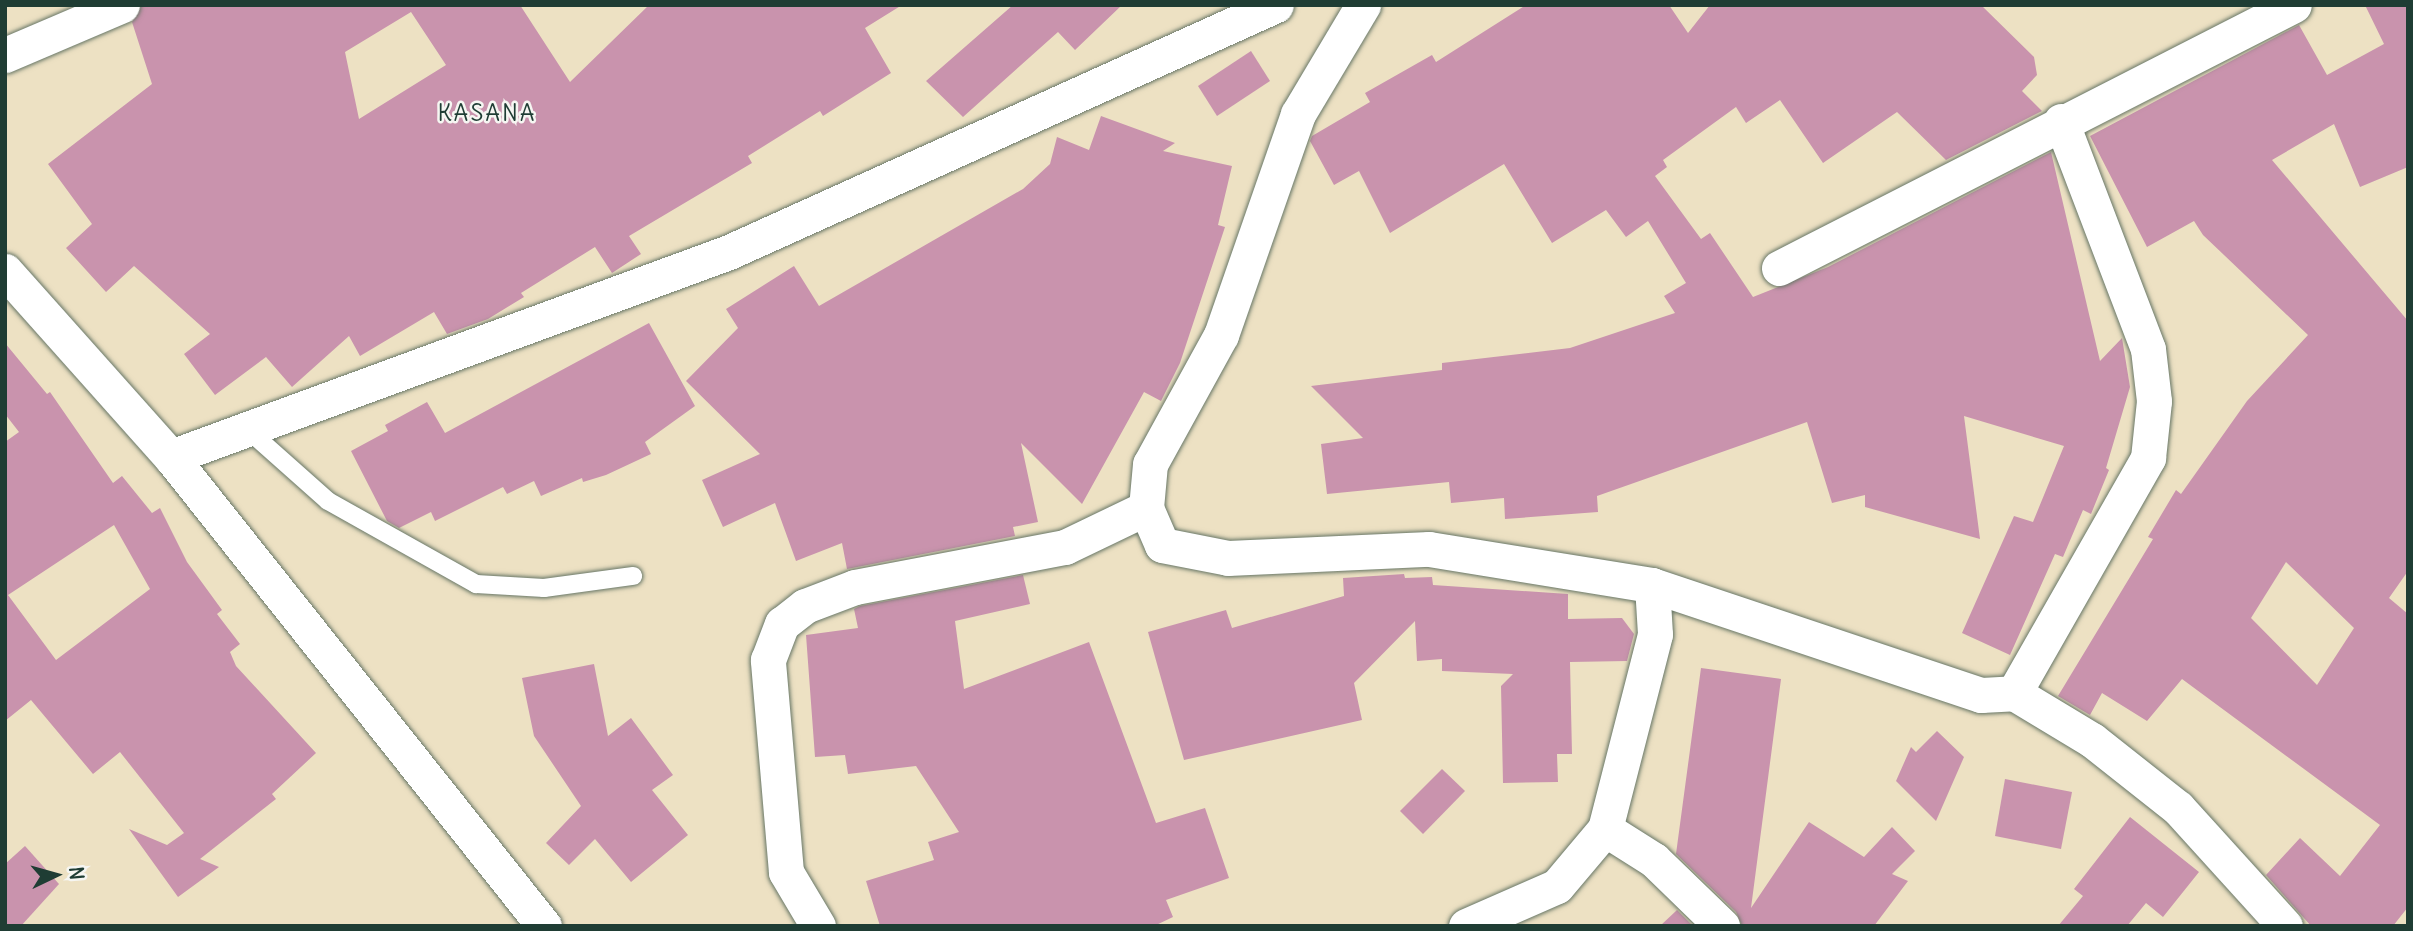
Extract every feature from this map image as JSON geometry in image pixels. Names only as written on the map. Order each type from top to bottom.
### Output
[{"type":"street","points":[[5,55],[122,5]]},
{"type":"street","points":[[171,457],[729,252],[1276,5]]},
{"type":"street","points":[[1363,5],[1298,114],[1221,335],[1150,464],[1146,508],[1161,545],[1228,558],[1429,549],[1652,585],[1981,695],[2014,693],[2092,740],[2178,808],[2285,926]]},
{"type":"street","points":[[1779,268],[2061,121],[2294,5]]},
{"type":"street","points":[[2014,693],[2148,458],[2154,401],[2148,349],[2061,121]]},
{"type":"street","points":[[5,271],[171,457],[544,926]]},
{"type":"street","points":[[818,926],[786,872],[768,660],[782,624],[805,606],[855,587],[1065,547],[1146,508]]},
{"type":"street","points":[[1466,926],[1527,915],[1557,886],[1605,829],[1655,634],[1652,585]]},
{"type":"street","points":[[1605,829],[1654,860],[1722,926]]},
{"type":"lane","points":[[247,429],[328,501],[476,584],[544,588],[633,576]]},
{"type":"building","points":[[142,5],[520,5],[570,82],[649,5],[902,5],[865,28],[891,73],[823,116],[820,111],[748,156],[752,163],[629,236],[641,254],[612,273],[595,247],[521,293],[524,297],[488,319],[447,334],[434,312],[360,356],[349,336],[292,387],[266,357],[215,395],[184,354],[210,334],[134,266],[106,292],[66,248],[92,224],[48,164],[152,84],[132,22]],"holes":[[[411,12],[446,65],[359,119],[345,52]]]},
{"type":"building","points":[[1013,5],[1122,5],[1075,50],[1058,32],[963,117],[926,81]]},
{"type":"building","points":[[1526,5],[1669,5],[1688,33],[1710,5],[1981,5],[2034,57],[2037,75],[2022,91],[2042,111],[1946,160],[1897,112],[1823,163],[1780,100],[1746,123],[1736,107],[1663,160],[1667,167],[1655,176],[1701,239],[1710,233],[1753,297],[1828,267],[2051,152],[2100,361],[2122,338],[2130,387],[2106,468],[2109,470],[2091,514],[2083,510],[2063,557],[2055,554],[2010,655],[1962,633],[2014,516],[2033,522],[2064,446],[1964,416],[1980,539],[1865,507],[1865,495],[1832,503],[1807,422],[1597,496],[1598,512],[1505,519],[1504,498],[1451,503],[1449,482],[1327,494],[1321,444],[1363,438],[1311,386],[1442,370],[1442,363],[1570,348],[1675,313],[1664,296],[1686,283],[1648,221],[1626,237],[1606,210],[1552,243],[1504,164],[1390,233],[1359,171],[1334,185],[1310,141],[1312,136],[1370,102],[1365,93],[1432,55],[1436,62]]},
{"type":"building","points":[[2365,5],[2408,5],[2408,167],[2360,187],[2334,124],[2272,160],[2408,321],[2408,571],[2389,598],[2408,614],[2408,907],[2393,926],[2311,926],[2266,875],[2300,838],[2340,876],[2380,825],[2182,679],[2147,721],[2102,693],[2090,715],[2058,696],[2153,539],[2148,537],[2176,490],[2181,494],[2247,401],[2308,335],[2203,235],[2194,221],[2147,247],[2090,136],[2299,25],[2327,75],[2384,44]],"holes":[[[2286,562],[2354,628],[2317,685],[2251,618]]]},
{"type":"building","points":[[1251,51],[1270,81],[1217,116],[1198,86]]},
{"type":"building","points":[[1101,116],[1175,143],[1163,151],[1232,166],[1218,225],[1225,227],[1180,363],[1161,401],[1144,392],[1082,504],[1021,443],[1038,522],[1013,527],[1015,536],[847,569],[842,543],[796,561],[775,503],[723,527],[702,480],[760,454],[686,381],[738,328],[726,309],[794,266],[819,306],[1023,189],[1050,164],[1057,137],[1089,150]]},
{"type":"building","points":[[649,323],[695,406],[645,442],[651,454],[606,475],[583,482],[582,478],[541,496],[534,481],[507,494],[503,487],[435,521],[431,512],[399,528],[387,521],[351,451],[388,431],[385,425],[427,402],[445,433]]},
{"type":"building","points":[[5,343],[47,394],[50,392],[113,483],[122,476],[152,513],[160,508],[187,562],[222,610],[217,614],[240,644],[230,652],[236,666],[316,753],[272,794],[276,799],[200,859],[219,867],[178,897],[129,829],[167,845],[184,833],[120,752],[93,774],[31,700],[5,721],[5,442],[19,432],[5,414]],"holes":[[[114,525],[150,589],[56,660],[8,595]]]},
{"type":"building","points":[[1404,574],[1405,578],[1432,577],[1433,585],[1568,594],[1568,619],[1622,618],[1634,634],[1627,661],[1570,662],[1572,754],[1557,754],[1558,782],[1503,783],[1501,686],[1513,674],[1442,671],[1442,659],[1417,661],[1415,621],[1354,683],[1362,720],[1184,760],[1148,632],[1226,610],[1232,628],[1344,596],[1343,578]]},
{"type":"building","points":[[1023,575],[1030,604],[955,621],[964,689],[1089,642],[1156,823],[1205,808],[1229,878],[1166,900],[1173,917],[1154,926],[880,926],[866,881],[934,860],[928,842],[959,832],[916,766],[848,774],[845,755],[815,757],[806,635],[858,628],[854,609],[860,606]]},
{"type":"building","points":[[594,664],[608,736],[631,718],[673,775],[652,790],[688,835],[631,882],[595,839],[569,865],[546,843],[581,806],[534,736],[522,678]]},
{"type":"building","points":[[1701,668],[1781,679],[1751,908],[1809,822],[1864,857],[1892,827],[1915,851],[1892,874],[1908,881],[1874,926],[1742,926],[1736,912],[1676,854]]},
{"type":"building","points":[[1937,731],[1964,757],[1936,821],[1896,781],[1911,747],[1916,752]]},
{"type":"building","points":[[1442,769],[1465,791],[1423,834],[1400,811]]},
{"type":"building","points":[[2005,779],[2072,792],[2061,849],[1995,836]]},
{"type":"building","points":[[2130,817],[2199,872],[2163,917],[2146,903],[2127,926],[2058,926],[2083,896],[2074,889]]},
{"type":"building","points":[[25,846],[59,884],[21,926],[5,926],[5,864]]},
{"type":"building","points":[[1677,910],[1693,926],[1660,926]]},
{"type":"district","name":"KASANA","points":[[487,113]]}]
